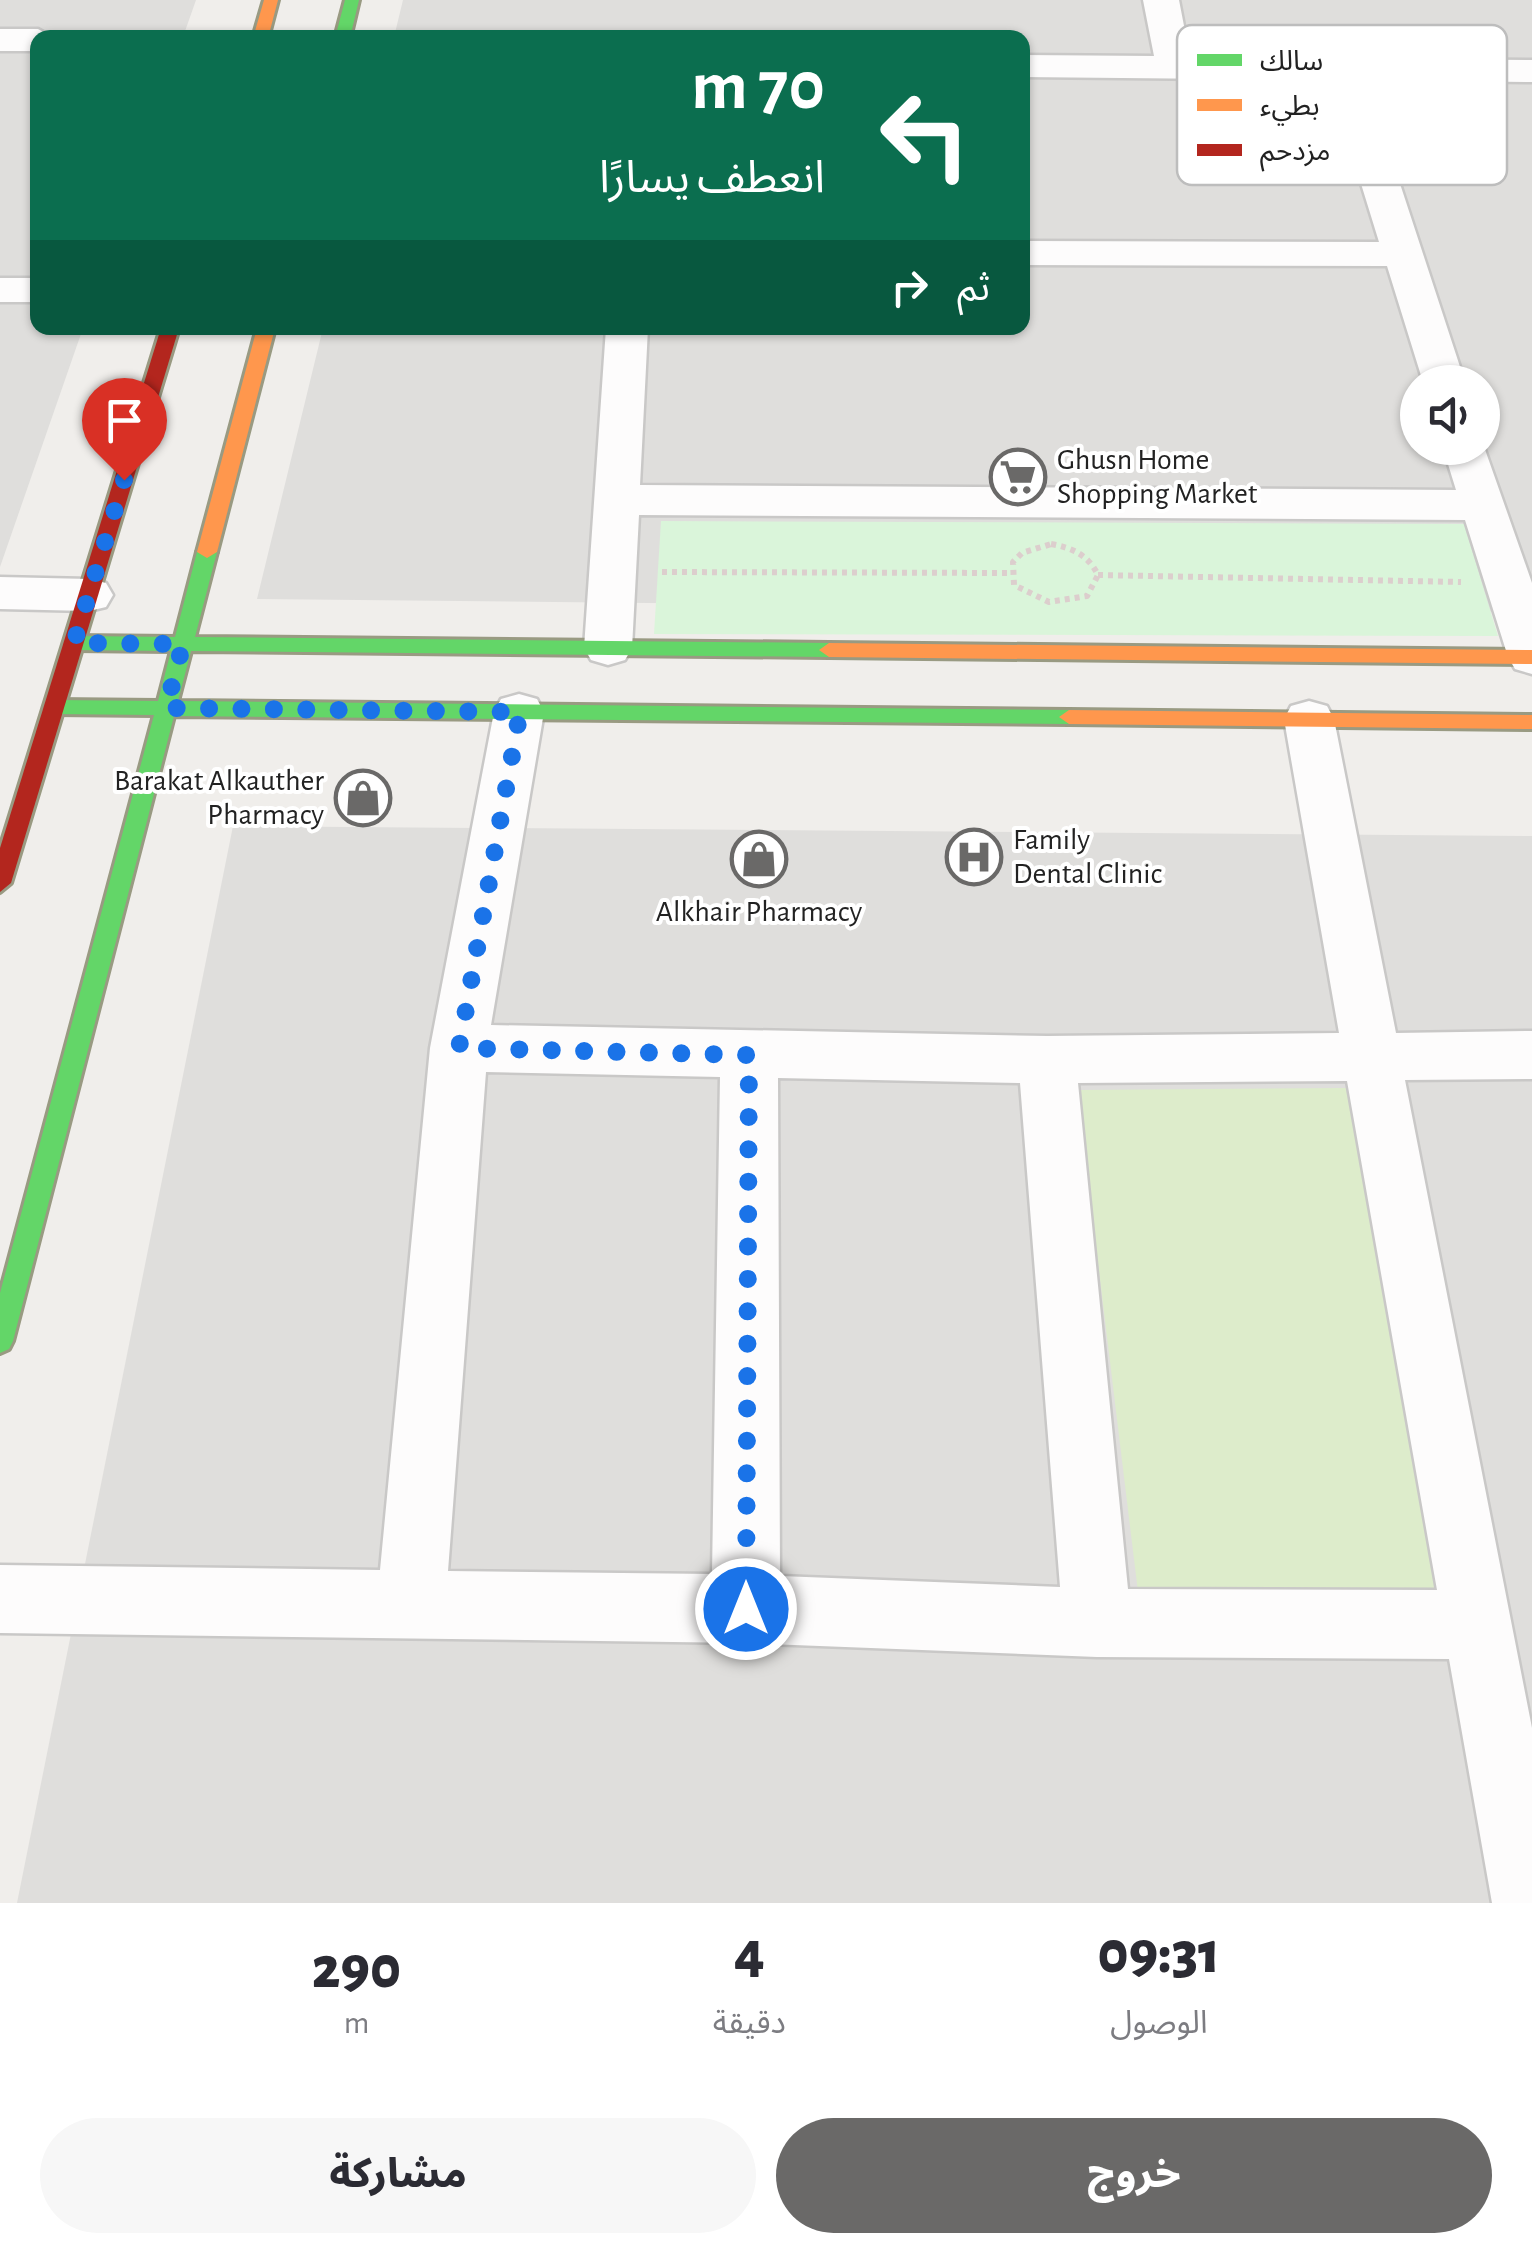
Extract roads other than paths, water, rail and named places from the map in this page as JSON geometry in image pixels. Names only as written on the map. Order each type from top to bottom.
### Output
[{"type":"street","points":[[262,30],[271,0]]},
{"type":"street","points":[[344,30],[352,0]]},
{"type":"street","points":[[1161,0],[1174,68]]},
{"type":"street","points":[[0,40],[30,40]]},
{"type":"street","points":[[1030,66],[1177,68]]},
{"type":"street","points":[[1507,71],[1532,71]]},
{"type":"street","points":[[1382,185],[1439,365]]},
{"type":"street","points":[[1030,253],[1404,254]]},
{"type":"street","points":[[0,290],[30,290]]},
{"type":"street","points":[[0,883],[168,335]]},
{"type":"street","points":[[0,1340],[264,335]]},
{"type":"street","points":[[608,648],[627,335]]},
{"type":"street","points":[[74,643],[1532,657],[1470,465]]},
{"type":"street","points":[[617,500],[1483,505]]},
{"type":"street","points":[[0,593],[89,594]]},
{"type":"street","points":[[1169,654],[1185,668],[1192,702]]},
{"type":"street","points":[[1275,654],[1279,703],[1372,1059],[1529,1903]]},
{"type":"street","points":[[54,707],[520,712],[1192,702],[1279,703],[1532,722]]},
{"type":"street","points":[[411,1605],[459,1048],[520,712]]},
{"type":"street","points":[[459,1048],[1047,1060],[1532,1055]]},
{"type":"street","points":[[746,1609],[749,1055]]},
{"type":"street","points":[[1047,1060],[1098,1624]]},
{"type":"street","points":[[0,1599],[746,1609],[1098,1624],[1478,1626]]},
{"type":"place","name":"Ghusn Home Shopping Market","points":[[1018,477]]},
{"type":"place","name":"Barakat Alkauther Pharmacy","points":[[363,798]]},
{"type":"place","name":"Family Dental Clinic","points":[[974,857]]},
{"type":"place","name":"Alkhair Pharmacy","points":[[759,859]]}]
